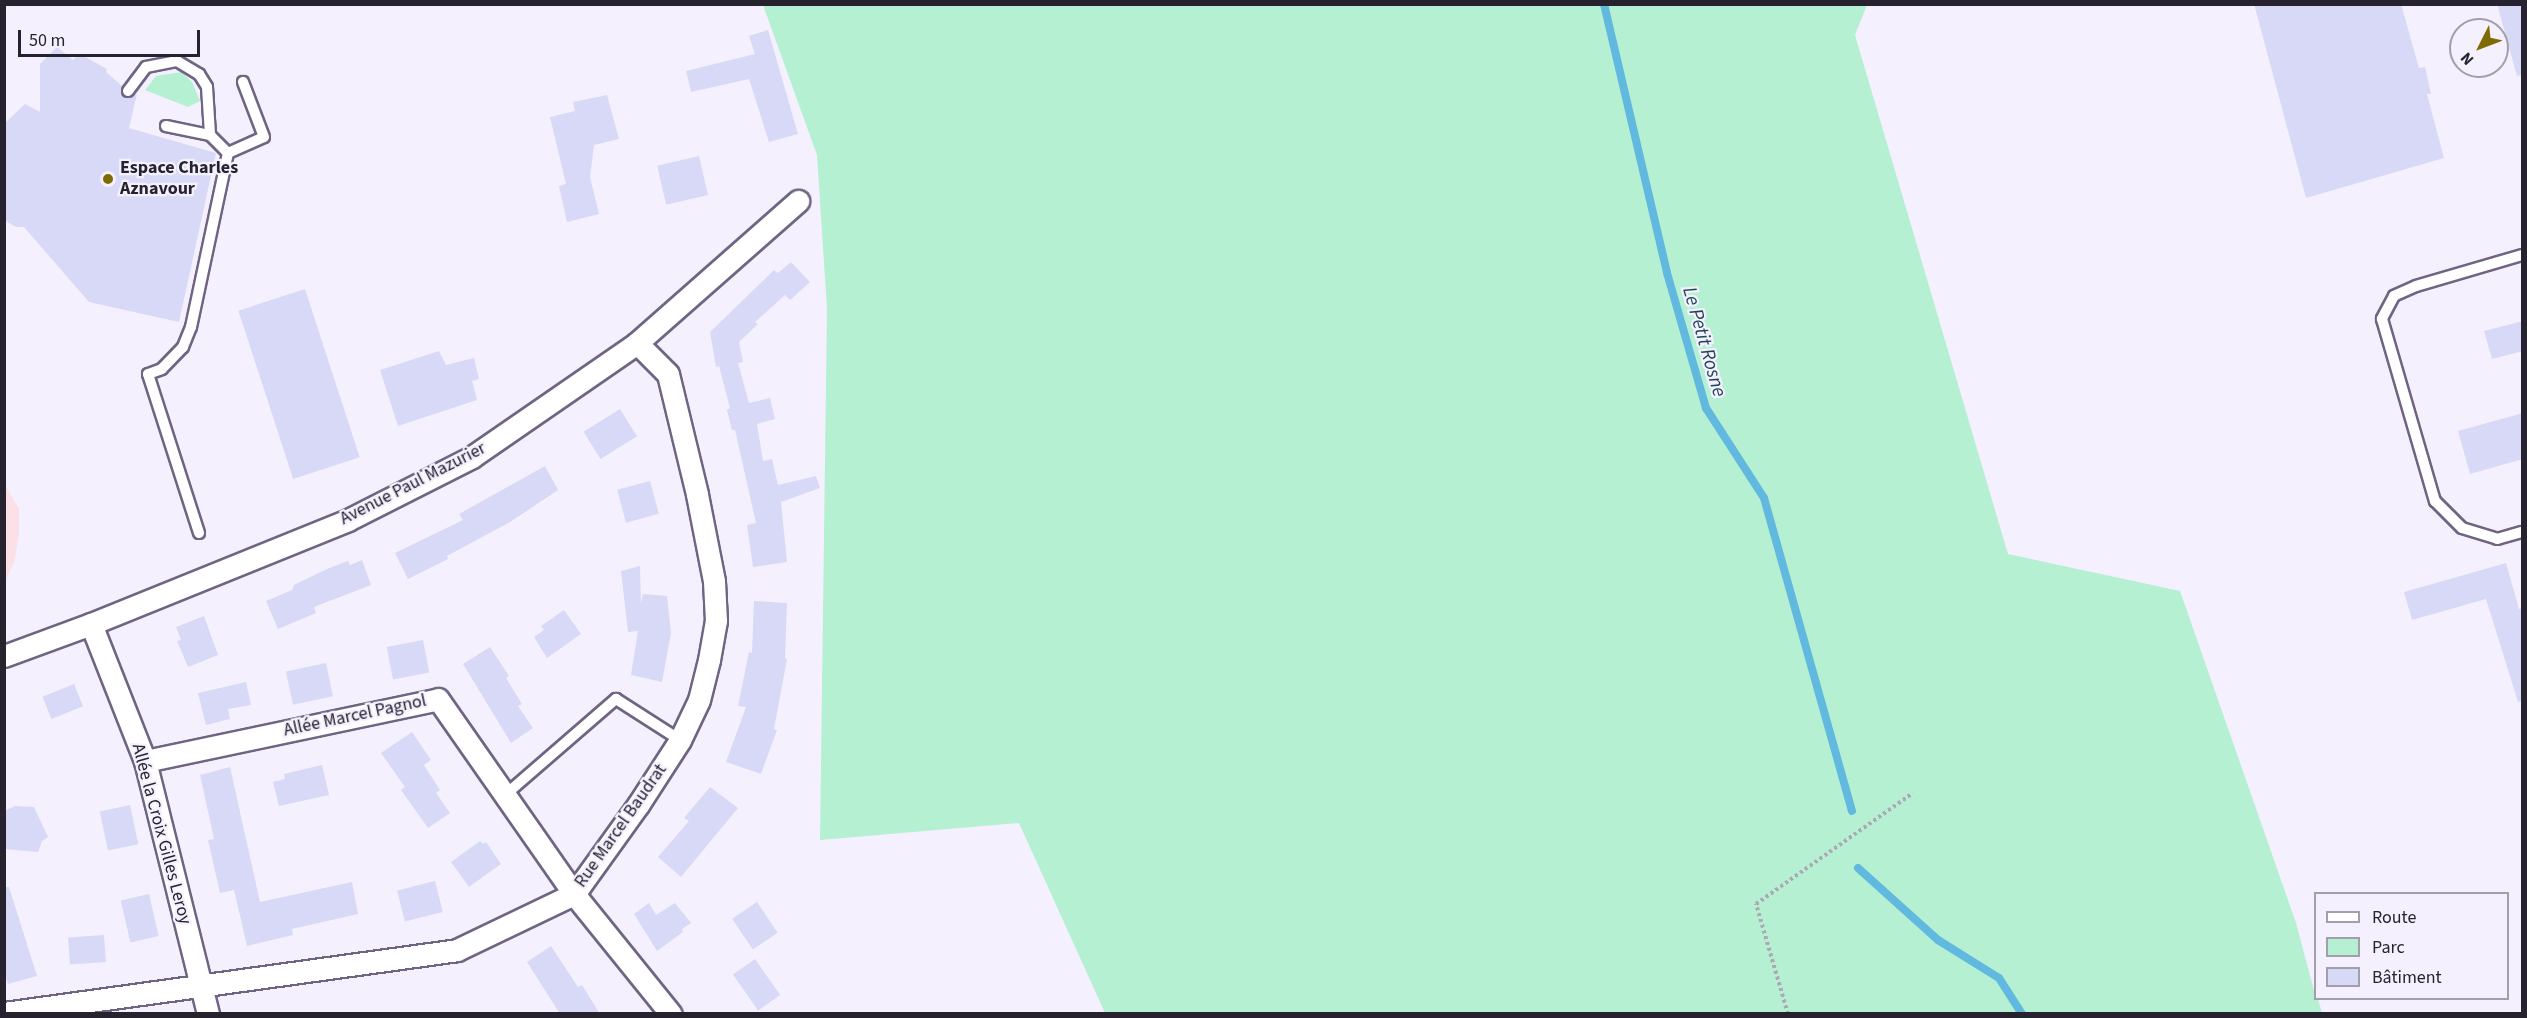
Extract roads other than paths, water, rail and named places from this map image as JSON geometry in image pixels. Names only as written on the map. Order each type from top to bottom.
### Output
[{"type":"street","name":"Avenue Paul Mazurier","points":[[4,656],[91,624],[348,520],[472,457],[637,343],[798,201]]},
{"type":"street","name":"Rue Marcel Baudrat","points":[[4,1013],[199,984],[457,950],[574,894],[638,805],[680,740],[699,700],[716,621],[714,581],[697,494],[668,374],[637,343]]},
{"type":"street","name":"Allée la Croix Gilles Leroy","points":[[91,624],[146,762],[208,1014]]},
{"type":"street","name":"Allée Marcel Pagnol","points":[[146,762],[438,699],[574,894],[671,1014]]},
{"type":"lane","points":[[128,91],[146,67],[177,61],[199,74],[207,87],[210,135]]},
{"type":"lane","points":[[228,153],[264,137],[243,82]]},
{"type":"lane","points":[[166,126],[210,135],[228,153]]},
{"type":"lane","points":[[199,532],[148,374],[162,369],[183,347],[191,327],[228,153]]},
{"type":"lane","points":[[2523,255],[2416,286],[2394,296],[2382,319],[2435,501],[2462,528],[2497,539],[2523,532]]},
{"type":"lane","points":[[505,795],[616,699],[680,740]]},
{"type":"waterway","name":"Le Petit Rosne","points":[[1604,4],[1667,273],[1706,408],[1764,498],[1852,811]]},
{"type":"waterway","name":"Le Petit Rosne","points":[[1858,868],[1938,940],[1999,978],[2022,1014]]},
{"type":"place","name":"Espace Charles Aznavour","points":[[108,179]]}]
